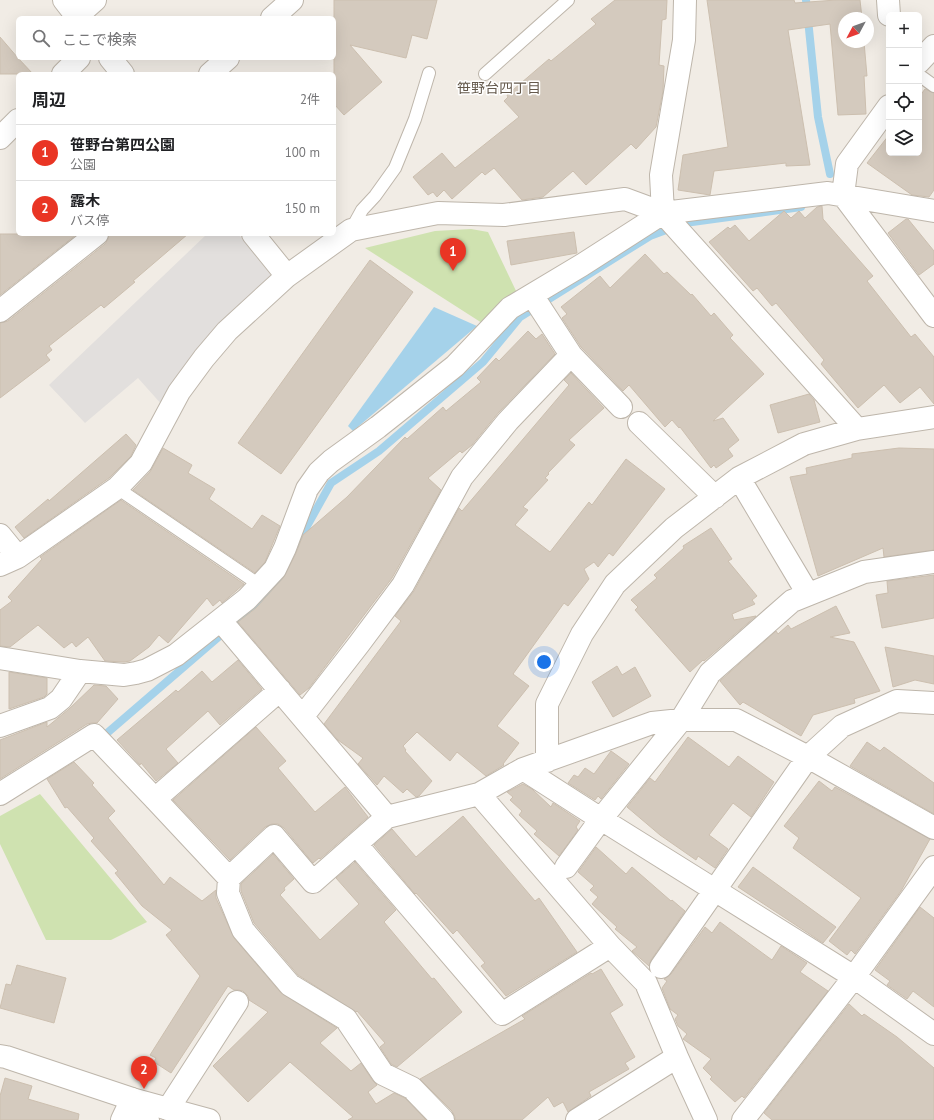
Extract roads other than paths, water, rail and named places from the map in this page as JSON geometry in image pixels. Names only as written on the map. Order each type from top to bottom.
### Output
[{"type":"street","points":[[73,11],[95,0]]},
{"type":"street","points":[[274,16],[292,0]]},
{"type":"street","points":[[663,213],[662,175],[684,40],[685,0]]},
{"type":"street","points":[[888,0],[889,12]]},
{"type":"street","points":[[922,59],[934,46]]},
{"type":"street","points":[[65,72],[77,60]]},
{"type":"street","points":[[112,60],[121,72]]},
{"type":"street","points":[[212,72],[226,60]]},
{"type":"street","points":[[886,110],[847,164],[843,195],[934,316]]},
{"type":"street","points":[[0,138],[16,122]]},
{"type":"street","points":[[0,658],[80,671],[124,675],[147,670],[176,655],[223,619],[260,586],[275,569],[285,548],[307,489],[319,472],[331,461],[378,427],[456,366],[510,308],[582,265],[663,213],[828,193],[934,211]]},
{"type":"street","points":[[0,535],[9,561],[117,488],[141,463],[179,392],[204,358],[227,331],[287,276],[351,230],[438,213],[504,215],[625,198],[663,213],[857,428]]},
{"type":"street","points":[[0,311],[94,236]]},
{"type":"street","points":[[255,236],[287,276]]},
{"type":"street","points":[[532,295],[571,355],[621,407]]},
{"type":"street","points":[[302,716],[403,585],[462,477],[508,421],[571,355]]},
{"type":"street","points":[[547,761],[547,704],[582,634],[615,584],[674,528],[739,478],[804,444],[857,428],[934,417]]},
{"type":"street","points":[[640,423],[715,497]]},
{"type":"street","points":[[739,478],[808,594]]},
{"type":"street","points":[[566,867],[601,819],[681,720],[710,673],[792,601],[864,572],[934,562]]},
{"type":"street","points":[[223,619],[227,628],[387,817]]},
{"type":"street","points":[[0,726],[50,708],[61,698],[80,671]]},
{"type":"street","points":[[155,798],[280,690]]},
{"type":"street","points":[[661,967],[808,757],[842,726],[897,701],[934,703]]},
{"type":"street","points":[[228,878],[274,836],[313,882],[387,817],[478,794],[523,769],[652,723],[681,720],[736,720],[808,757],[934,828]]},
{"type":"street","points":[[0,794],[94,735],[155,798],[228,878],[228,893],[243,930],[290,985],[346,1019],[383,1074],[412,1088],[443,1120]]},
{"type":"street","points":[[523,769],[854,977],[934,1034]]},
{"type":"street","points":[[478,794],[610,946],[646,983],[677,1057],[706,1120]]},
{"type":"street","points":[[356,844],[502,1014],[610,946]]},
{"type":"street","points":[[743,1120],[854,977],[934,867]]},
{"type":"street","points":[[168,1109],[237,1002]]},
{"type":"street","points":[[0,1056],[132,1099],[209,1120]]},
{"type":"street","points":[[577,1120],[677,1057]]},
{"type":"street","points":[[122,1120],[132,1099]]},
{"type":"street","points":[[132,1099],[148,1120]]},
{"type":"lane","points":[[485,74],[568,0]]},
{"type":"lane","points":[[351,230],[362,210],[375,196],[395,168],[415,119],[429,72]]},
{"type":"lane","points":[[922,77],[934,86]]},
{"type":"lane","points":[[117,488],[260,586]]},
{"type":"water","points":[[434,307],[477,326],[353,431],[348,426]]},
{"type":"waterway","points":[[806,0],[818,117],[830,174]]},
{"type":"waterway","points":[[297,544],[331,483],[379,451],[483,362],[520,317],[650,236],[685,223],[801,207]]},
{"type":"waterway","points":[[99,740],[258,603],[282,578],[286,567]]},
{"type":"place","name":"笹野台第四公園","points":[[453,271]]},
{"type":"place","name":"露木","points":[[144,1089]]},
{"type":"district","name":"笹野台四丁目","points":[[499,88]]}]
